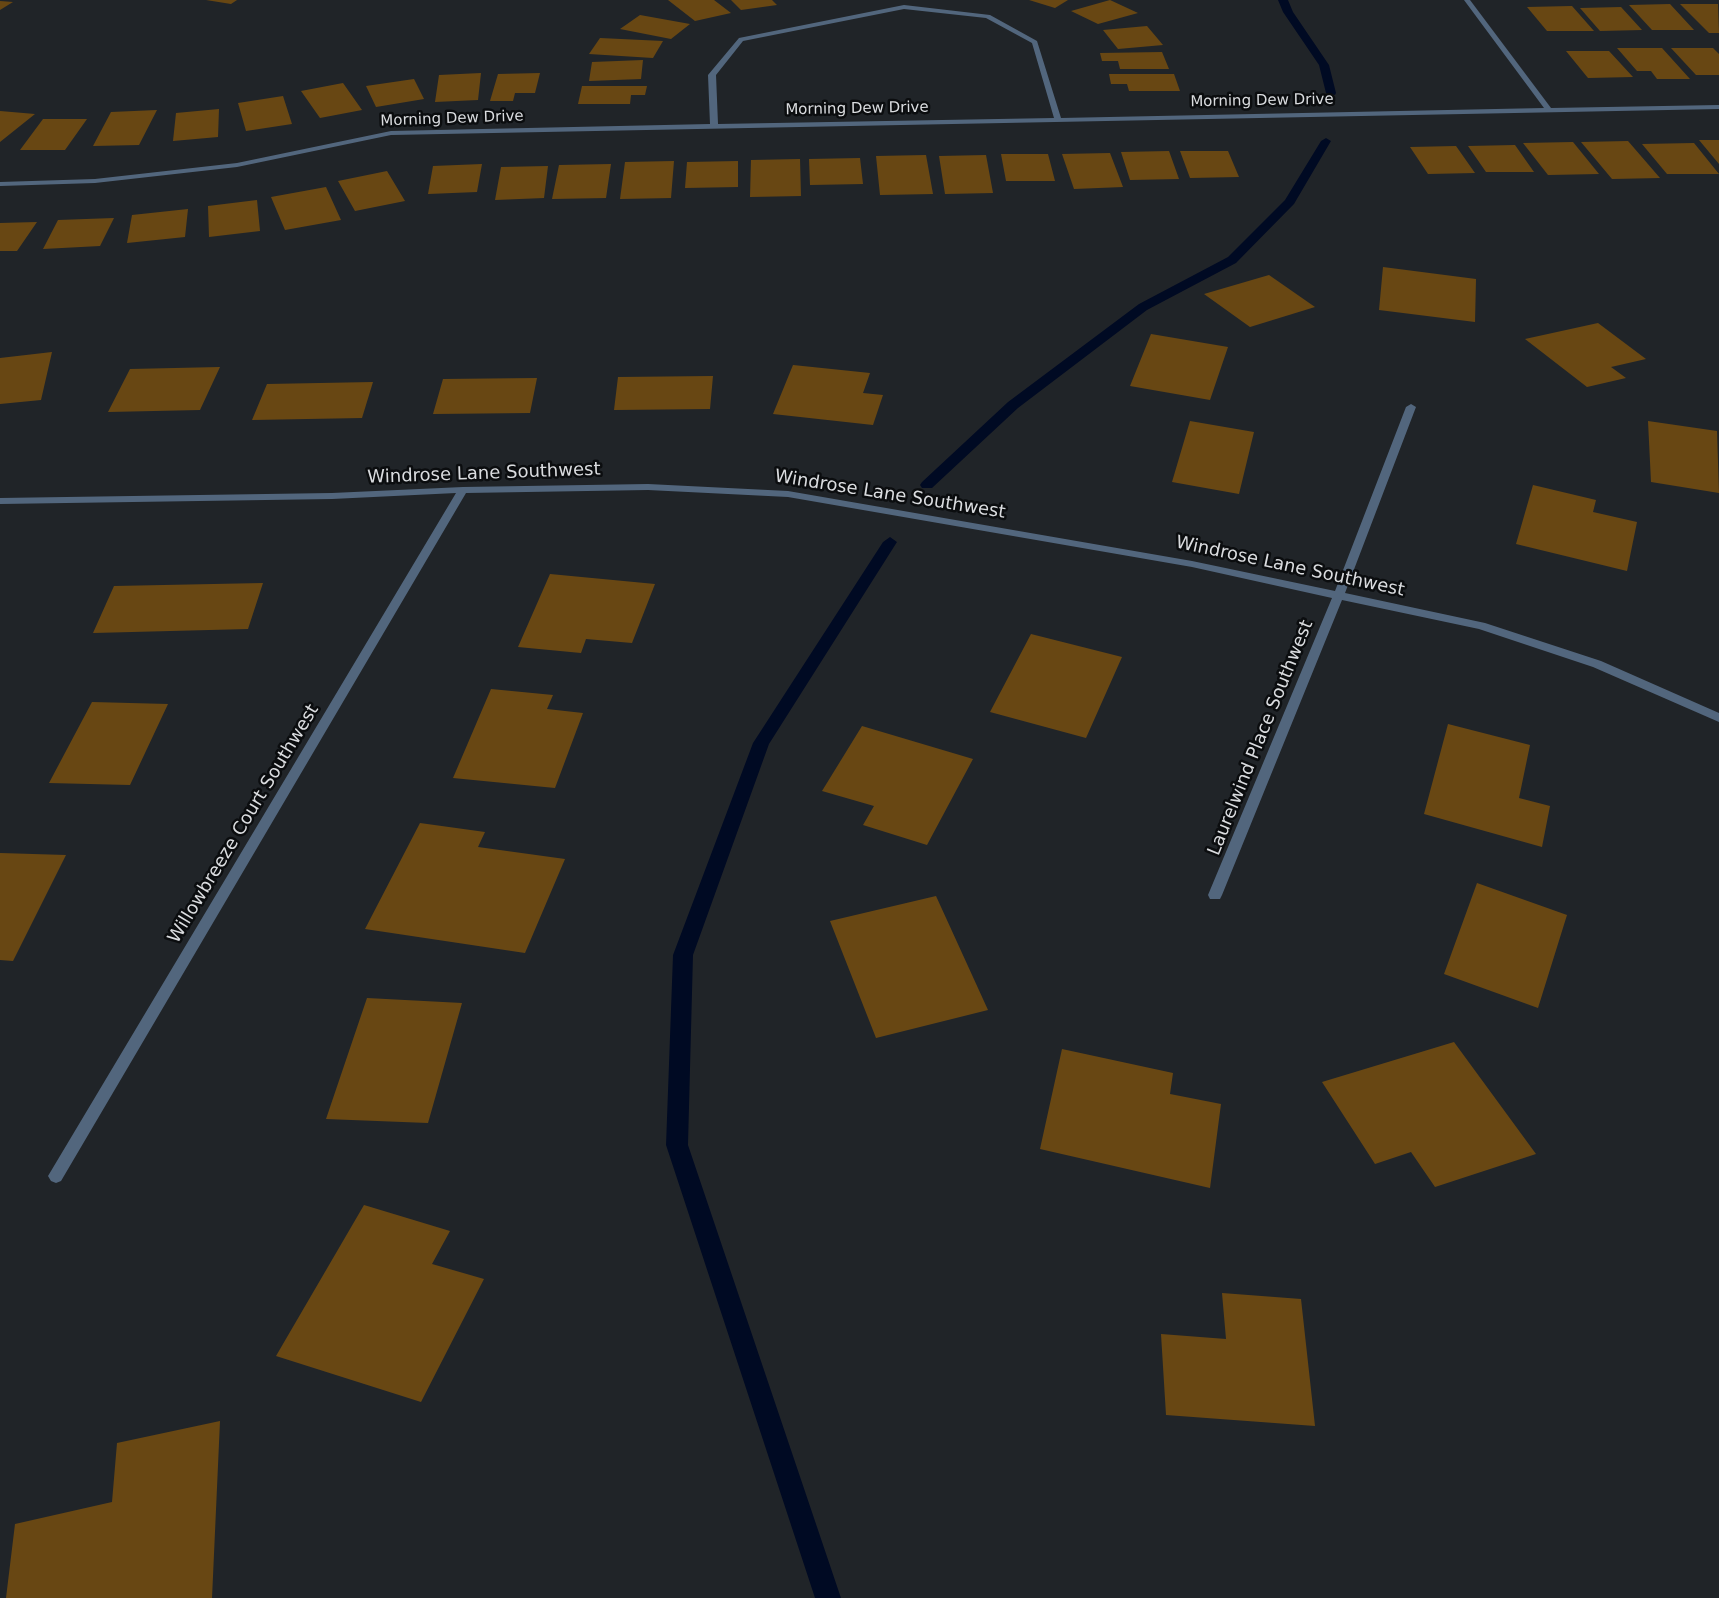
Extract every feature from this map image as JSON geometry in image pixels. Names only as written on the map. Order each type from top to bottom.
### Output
[{"type":"street","points":[[1467,0],[1550,110]]},
{"type":"street","points":[[714,125],[712,75],[741,39],[904,7],[988,16],[1035,42],[1058,119]]},
{"type":"street","name":"Morning Dew Drive","points":[[0,184],[95,181],[237,165],[391,133],[714,125],[1719,107]]},
{"type":"street","name":"Laurelwind Place Southwest","points":[[1215,895],[1339,594],[1411,407]]},
{"type":"street","name":"Windrose Lane Southwest","points":[[0,502],[332,496],[463,490],[648,487],[788,494],[1192,564],[1339,594],[1481,626],[1597,664],[1719,718]]},
{"type":"street","name":"Willowbreeze Court Southwest","points":[[56,1176],[463,490]]},
{"type":"building","points":[[206,0],[237,0],[231,4]]},
{"type":"building","points":[[668,0],[714,0],[731,13],[695,21]]},
{"type":"building","points":[[731,0],[772,0],[777,5],[741,10]]},
{"type":"building","points":[[1029,0],[1068,0],[1055,8]]},
{"type":"building","points":[[1110,0],[1138,13],[1098,24],[1071,11]]},
{"type":"building","points":[[0,1],[13,2],[0,10]]},
{"type":"building","points":[[1670,4],[1694,30],[1652,30],[1629,5]]},
{"type":"building","points":[[1680,4],[1718,4],[1719,33],[1709,33]]},
{"type":"building","points":[[1572,6],[1594,31],[1547,31],[1527,7]]},
{"type":"building","points":[[1621,7],[1642,30],[1600,31],[1580,8]]},
{"type":"building","points":[[640,15],[690,24],[671,39],[620,29]]},
{"type":"building","points":[[1147,26],[1163,45],[1118,49],[1103,30]]},
{"type":"building","points":[[600,38],[663,41],[653,58],[589,54]]},
{"type":"building","points":[[1617,48],[1662,48],[1690,79],[1657,79],[1651,71],[1637,71]]},
{"type":"building","points":[[1671,48],[1713,48],[1719,54],[1719,75],[1696,75]]},
{"type":"building","points":[[1566,51],[1609,51],[1633,77],[1588,78]]},
{"type":"building","points":[[1162,52],[1169,69],[1120,69],[1118,61],[1102,61],[1100,53]]},
{"type":"building","points":[[643,60],[641,79],[589,81],[592,62]]},
{"type":"building","points":[[481,73],[478,100],[435,102],[439,75]]},
{"type":"building","points":[[540,73],[535,93],[515,93],[513,101],[490,101],[498,74]]},
{"type":"building","points":[[1109,74],[1174,74],[1180,91],[1129,91],[1127,84],[1111,84]]},
{"type":"building","points":[[414,79],[424,99],[376,107],[366,86]]},
{"type":"building","points":[[343,83],[362,110],[320,118],[301,91]]},
{"type":"building","points":[[582,86],[647,86],[645,95],[631,95],[630,104],[578,104]]},
{"type":"building","points":[[283,96],[292,124],[246,131],[238,103]]},
{"type":"building","points":[[219,109],[218,137],[173,141],[176,113]]},
{"type":"building","points":[[157,110],[139,145],[93,146],[111,112]]},
{"type":"building","points":[[0,111],[35,114],[0,142]]},
{"type":"building","points":[[43,119],[87,119],[65,150],[20,150]]},
{"type":"building","points":[[1699,140],[1719,140],[1719,164]]},
{"type":"building","points":[[1628,141],[1660,178],[1612,179],[1581,142]]},
{"type":"building","points":[[1573,142],[1599,174],[1548,175],[1523,143]]},
{"type":"building","points":[[1694,143],[1719,174],[1667,174],[1642,144]]},
{"type":"building","points":[[1515,145],[1534,172],[1486,172],[1468,146]]},
{"type":"building","points":[[1456,146],[1475,173],[1428,174],[1410,147]]},
{"type":"building","points":[[1169,151],[1179,179],[1130,180],[1121,152]]},
{"type":"building","points":[[1180,151],[1228,151],[1239,177],[1190,178]]},
{"type":"building","points":[[1110,153],[1123,187],[1074,189],[1062,154]]},
{"type":"building","points":[[1001,154],[1048,154],[1055,181],[1006,181]]},
{"type":"building","points":[[926,155],[933,194],[880,195],[876,156]]},
{"type":"building","points":[[986,155],[993,193],[945,194],[939,156]]},
{"type":"building","points":[[860,158],[863,184],[810,185],[809,159]]},
{"type":"building","points":[[800,159],[801,196],[750,197],[751,160]]},
{"type":"building","points":[[674,161],[671,198],[620,199],[625,162]]},
{"type":"building","points":[[738,161],[738,187],[685,188],[687,162]]},
{"type":"building","points":[[482,164],[477,192],[428,194],[433,166]]},
{"type":"building","points":[[611,164],[606,198],[552,199],[559,165]]},
{"type":"building","points":[[548,166],[544,198],[495,200],[501,167]]},
{"type":"building","points":[[387,171],[405,201],[355,211],[338,181]]},
{"type":"building","points":[[326,187],[341,220],[285,230],[271,197]]},
{"type":"building","points":[[257,200],[260,231],[209,237],[208,206]]},
{"type":"building","points":[[188,209],[185,237],[127,243],[132,215]]},
{"type":"building","points":[[114,218],[100,246],[43,249],[58,220]]},
{"type":"building","points":[[37,222],[17,251],[0,251],[0,223]]},
{"type":"building","points":[[1383,267],[1476,279],[1475,322],[1379,310]]},
{"type":"building","points":[[1269,275],[1315,307],[1250,327],[1204,294]]},
{"type":"building","points":[[1598,323],[1646,359],[1611,367],[1626,378],[1587,387],[1525,339]]},
{"type":"building","points":[[1151,334],[1228,347],[1210,400],[1130,386]]},
{"type":"building","points":[[52,352],[41,400],[0,404],[0,358]]},
{"type":"building","points":[[793,365],[870,373],[863,393],[883,395],[873,425],[773,414]]},
{"type":"building","points":[[220,367],[200,410],[108,412],[130,369]]},
{"type":"building","points":[[713,376],[710,409],[614,410],[618,377]]},
{"type":"building","points":[[537,378],[530,413],[433,414],[443,379]]},
{"type":"building","points":[[373,382],[362,418],[252,420],[267,384]]},
{"type":"building","points":[[1190,421],[1254,432],[1239,494],[1172,482]]},
{"type":"building","points":[[1648,421],[1717,431],[1719,493],[1651,482]]},
{"type":"building","points":[[1533,485],[1596,500],[1593,512],[1637,522],[1627,571],[1516,544]]},
{"type":"building","points":[[550,574],[655,584],[632,643],[586,639],[581,653],[518,647]]},
{"type":"building","points":[[263,583],[248,629],[93,633],[114,586]]},
{"type":"building","points":[[1031,634],[1122,657],[1086,738],[990,712]]},
{"type":"building","points":[[491,689],[553,695],[547,709],[583,713],[555,788],[453,778]]},
{"type":"building","points":[[92,702],[168,704],[130,785],[49,783]]},
{"type":"building","points":[[1448,724],[1530,745],[1519,798],[1550,806],[1542,847],[1424,814]]},
{"type":"building","points":[[862,726],[973,759],[927,845],[863,825],[874,806],[822,791]]},
{"type":"building","points":[[420,823],[485,832],[478,847],[565,859],[525,953],[365,929]]},
{"type":"building","points":[[0,853],[66,855],[13,961],[0,960]]},
{"type":"building","points":[[1477,883],[1567,915],[1538,1008],[1444,974]]},
{"type":"building","points":[[936,896],[988,1010],[876,1038],[830,921]]},
{"type":"building","points":[[367,998],[462,1003],[428,1123],[326,1119]]},
{"type":"building","points":[[1454,1042],[1536,1154],[1435,1187],[1411,1152],[1375,1164],[1322,1082]]},
{"type":"building","points":[[1062,1049],[1173,1073],[1170,1094],[1221,1104],[1210,1188],[1040,1149]]},
{"type":"building","points":[[364,1205],[450,1231],[432,1264],[484,1279],[421,1402],[276,1356]]},
{"type":"building","points":[[1222,1293],[1301,1299],[1315,1426],[1166,1415],[1161,1334],[1226,1339]]},
{"type":"building","points":[[220,1421],[212,1598],[6,1598],[15,1524],[112,1502],[117,1443]]},
{"type":"waterway","points":[[1283,0],[1288,12],[1324,65],[1331,93]]},
{"type":"waterway","points":[[927,485],[1013,405],[1143,307],[1232,260],[1290,202],[1326,141]]},
{"type":"waterway","points":[[828,1598],[677,1145],[683,955],[761,743],[890,542]]}]
